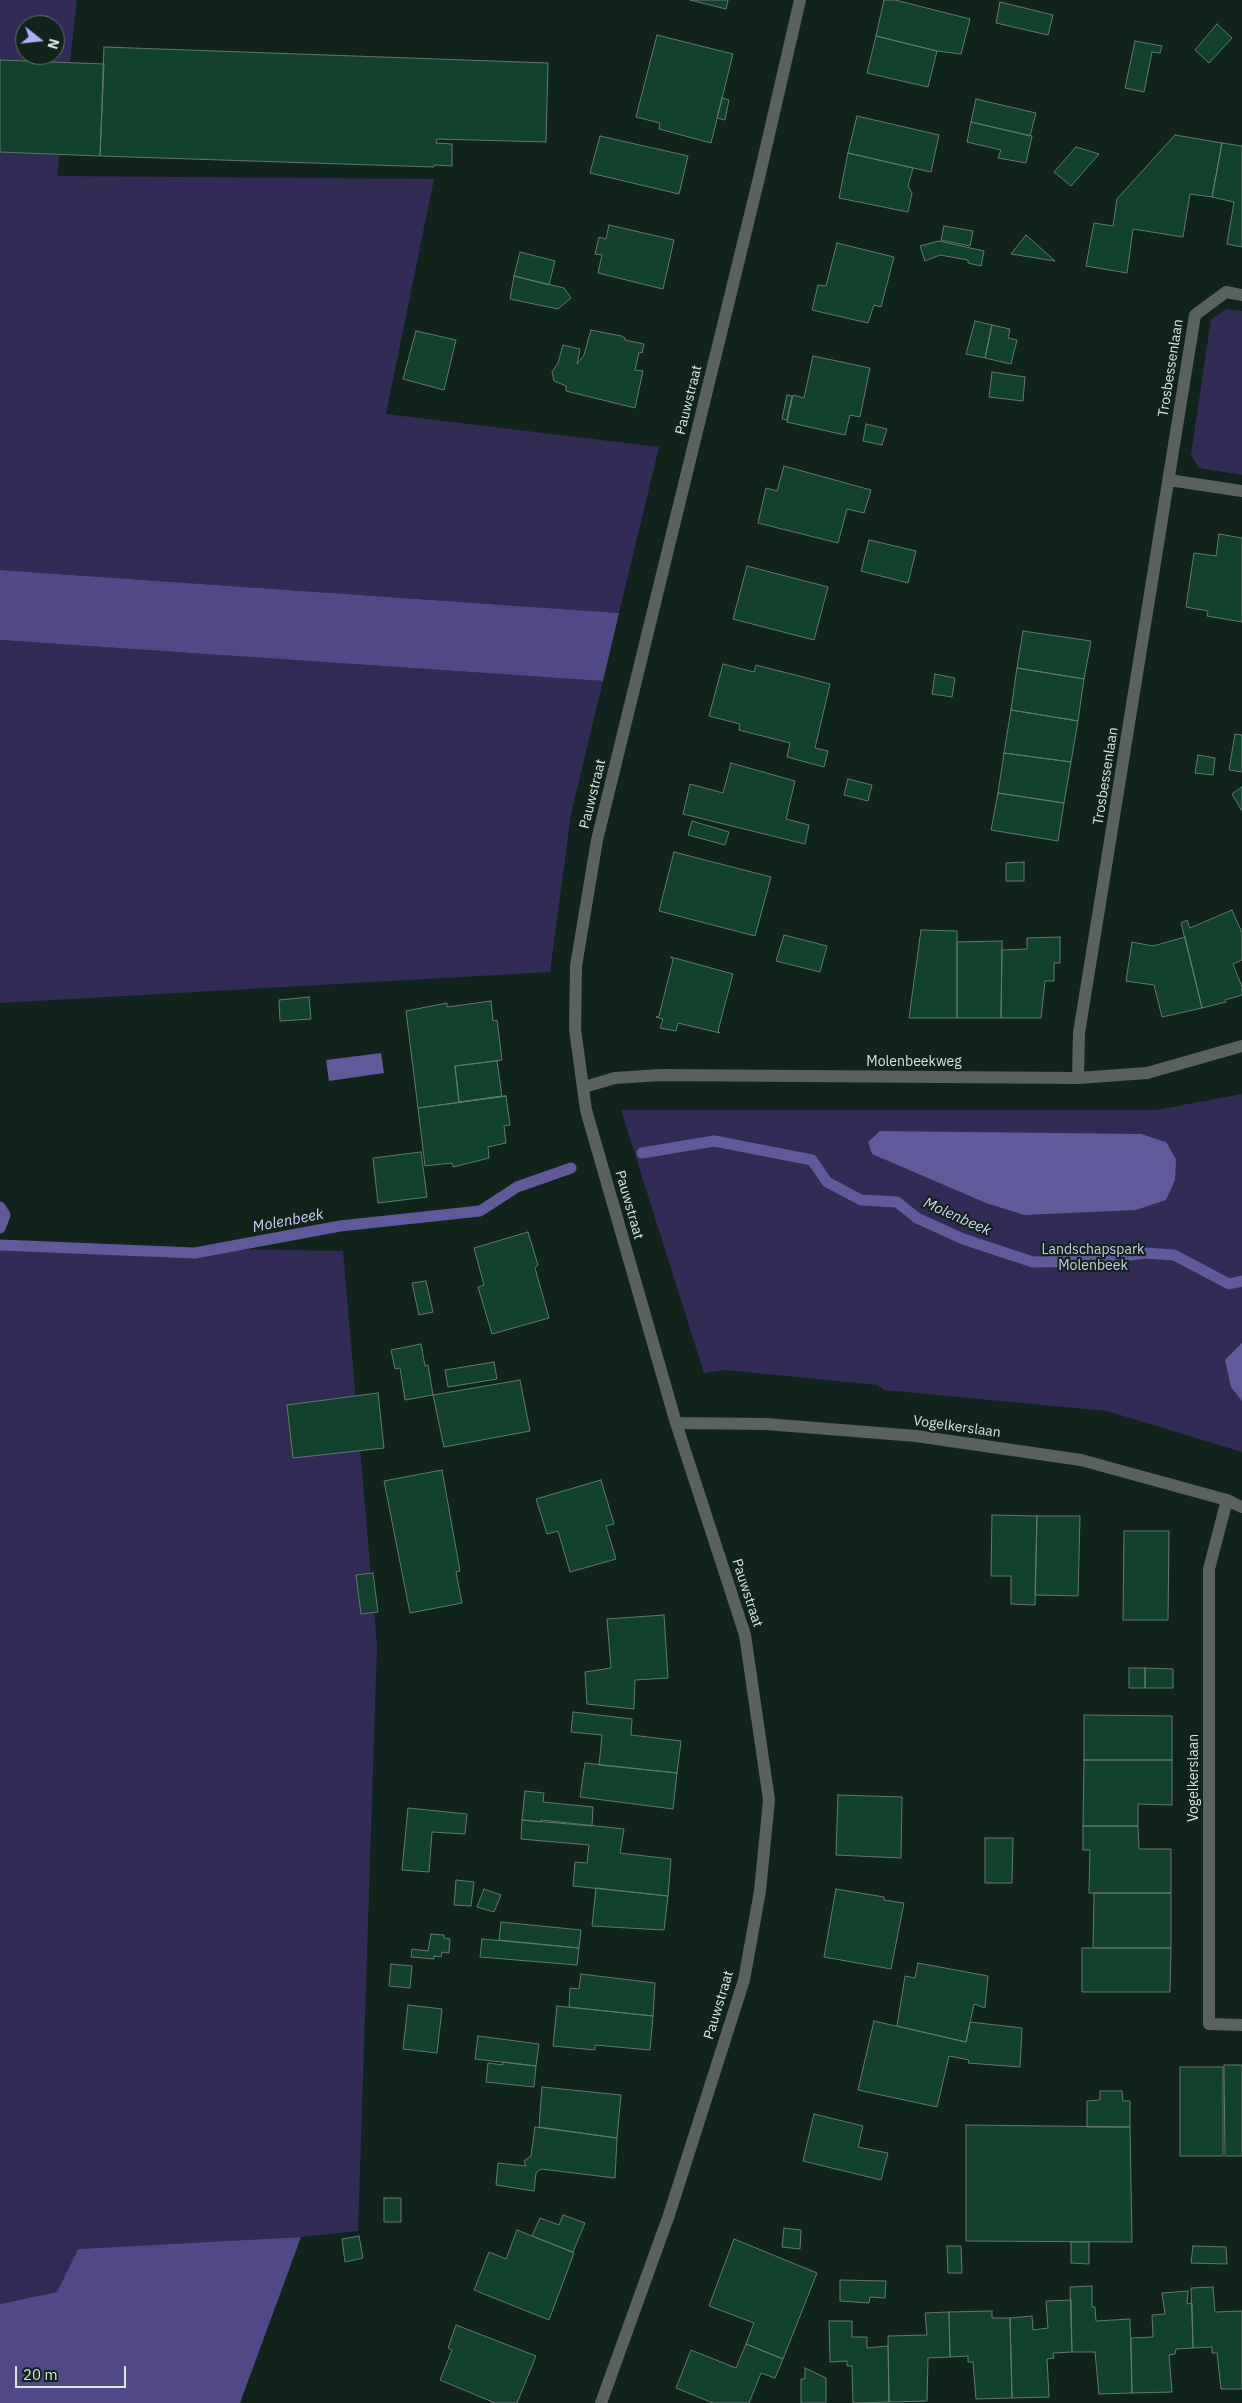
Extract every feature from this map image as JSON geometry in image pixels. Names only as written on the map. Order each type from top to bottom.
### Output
[{"type":"street","name":"Pauwstraat","points":[[601,2403],[669,2215],[744,1980],[760,1891],[769,1800],[745,1635],[676,1423],[586,1110],[575,1029],[576,966],[597,840],[759,178],[800,0]]},
{"type":"street","name":"Trosbessenlaan","points":[[1078,1078],[1079,1033],[1195,315],[1226,292],[1242,295]]},
{"type":"street","points":[[1169,480],[1242,491]]},
{"type":"street","name":"Molenbeekweg","points":[[584,1087],[615,1078],[661,1075],[1078,1078],[1147,1073],[1242,1046]]},
{"type":"street","name":"Vogelkerslaan","points":[[676,1423],[766,1424],[916,1436],[1081,1460],[1227,1500],[1242,1507]]},
{"type":"street","name":"Vogelkerslaan","points":[[1227,1500],[1209,1569],[1208,2024],[1242,2025]]},
{"type":"green space","points":[[0,0],[77,0],[57,176],[434,179],[386,414],[659,447],[619,613],[0,570]]},
{"type":"green space","points":[[1227,309],[1242,311],[1242,475],[1199,468],[1191,455],[1211,319]]},
{"type":"green space","points":[[0,640],[603,681],[571,814],[550,972],[0,1003]]},
{"type":"green space","name":"Landschapspark Molenbeek","points":[[1242,1094],[1242,1452],[1107,1411],[884,1390],[877,1385],[725,1370],[704,1373],[621,1110],[1156,1110]]},
{"type":"green space","points":[[0,1245],[343,1251],[377,1645],[358,2231],[301,2237],[78,2249],[57,2292],[0,2304]]},
{"type":"shaded area","points":[[0,570],[619,613],[603,681],[0,640]]},
{"type":"shaded area","points":[[381,1053],[384,1073],[329,1081],[326,1060]]},
{"type":"shaded area","points":[[880,1131],[1141,1134],[1166,1142],[1176,1159],[1175,1180],[1166,1200],[1136,1210],[1024,1215],[986,1203],[872,1154],[868,1142]]},
{"type":"shaded area","points":[[1242,1343],[1242,1401],[1231,1387],[1225,1360]]},
{"type":"shaded area","points":[[301,2237],[240,2403],[0,2403],[0,2304],[57,2292],[78,2249]]},
{"type":"building","points":[[690,0],[728,0],[726,9]]},
{"type":"building","points":[[884,0],[895,0],[970,19],[961,54],[937,51],[876,36]]},
{"type":"building","points":[[1000,2],[1053,15],[1048,35],[996,23]]},
{"type":"building","points":[[1217,24],[1232,38],[1209,63],[1195,50]]},
{"type":"building","points":[[657,35],[733,54],[711,143],[659,129],[660,123],[636,117]]},
{"type":"building","points":[[876,36],[937,51],[928,87],[867,73]]},
{"type":"building","points":[[1135,41],[1162,46],[1160,53],[1152,52],[1144,92],[1125,88]]},
{"type":"building","points":[[104,47],[548,63],[546,142],[437,139],[436,143],[452,144],[452,166],[434,165],[434,167],[100,156]]},
{"type":"building","points":[[0,60],[15,61],[15,65],[65,65],[65,62],[104,64],[100,156],[0,152]]},
{"type":"building","points":[[722,98],[729,100],[725,120],[717,118]]},
{"type":"building","points":[[976,99],[1036,113],[1030,136],[971,122]]},
{"type":"building","points":[[857,116],[939,135],[931,172],[848,153]]},
{"type":"building","points":[[971,122],[1032,136],[1026,163],[998,158],[1001,150],[967,142]]},
{"type":"building","points":[[1175,135],[1222,143],[1212,197],[1190,194],[1183,237],[1133,229],[1127,273],[1086,266],[1094,223],[1113,226],[1117,199]]},
{"type":"building","points":[[600,136],[688,156],[679,194],[590,173]]},
{"type":"building","points":[[1222,143],[1242,146],[1242,247],[1227,244],[1234,202],[1212,197]]},
{"type":"building","points":[[1076,147],[1099,154],[1071,186],[1054,172]]},
{"type":"building","points":[[848,153],[913,168],[908,186],[912,193],[908,212],[839,198]]},
{"type":"building","points":[[609,225],[674,240],[663,289],[598,273],[602,255],[595,254],[599,237],[606,239]]},
{"type":"building","points":[[944,226],[973,231],[970,246],[941,240]]},
{"type":"building","points":[[1026,235],[1055,261],[1011,254]]},
{"type":"building","points":[[939,241],[984,251],[981,266],[968,263],[968,260],[940,255],[925,261],[920,246]]},
{"type":"building","points":[[837,243],[894,257],[881,307],[874,305],[868,323],[812,310],[818,285],[826,286]]},
{"type":"building","points":[[520,252],[555,261],[549,285],[514,276]]},
{"type":"building","points":[[514,276],[564,288],[571,298],[558,309],[510,299]]},
{"type":"building","points":[[975,321],[992,325],[985,358],[966,354]]},
{"type":"building","points":[[992,325],[1010,329],[1008,338],[1017,340],[1011,364],[985,358]]},
{"type":"building","points":[[591,330],[621,336],[625,340],[644,344],[642,353],[639,352],[635,370],[643,371],[635,408],[566,391],[566,386],[554,381],[552,372],[558,363],[563,345],[580,349],[577,364],[584,355]]},
{"type":"building","points":[[416,331],[456,340],[444,390],[403,379]]},
{"type":"building","points":[[813,356],[870,368],[860,417],[850,415],[845,435],[787,422],[793,395],[804,398]]},
{"type":"building","points":[[992,372],[1025,377],[1023,401],[989,397]]},
{"type":"building","points":[[787,395],[792,396],[787,420],[782,419]]},
{"type":"building","points":[[866,424],[887,429],[882,445],[863,441]]},
{"type":"building","points":[[784,466],[871,490],[864,513],[847,509],[838,543],[758,523],[766,488],[777,491]]},
{"type":"building","points":[[1219,534],[1242,538],[1242,622],[1207,616],[1208,611],[1186,607],[1194,553],[1216,556]]},
{"type":"building","points":[[869,540],[916,551],[908,583],[861,571]]},
{"type":"building","points":[[747,566],[828,587],[814,640],[733,619]]},
{"type":"building","points":[[1023,631],[1091,641],[1084,679],[1017,668]]},
{"type":"building","points":[[723,664],[754,672],[756,665],[830,684],[815,748],[828,751],[824,767],[787,757],[790,743],[739,730],[740,724],[709,716]]},
{"type":"building","points":[[1017,668],[1084,679],[1078,721],[1011,710]]},
{"type":"building","points":[[935,674],[955,678],[952,697],[932,694]]},
{"type":"building","points":[[1011,710],[1078,721],[1071,762],[1004,753]]},
{"type":"building","points":[[1235,734],[1242,735],[1242,772],[1229,770]]},
{"type":"building","points":[[1004,753],[1071,762],[1064,803],[998,793]]},
{"type":"building","points":[[1198,755],[1215,758],[1213,775],[1195,773]]},
{"type":"building","points":[[731,763],[795,781],[786,819],[809,825],[805,844],[683,814],[690,784],[723,793]]},
{"type":"building","points":[[848,779],[872,785],[868,801],[844,795]]},
{"type":"building","points":[[1242,787],[1242,811],[1232,794]]},
{"type":"building","points":[[998,793],[1064,803],[1058,841],[991,830]]},
{"type":"building","points":[[692,821],[729,832],[725,845],[688,835]]},
{"type":"building","points":[[674,852],[771,877],[755,936],[659,911]]},
{"type":"building","points":[[1024,862],[1024,881],[1006,881],[1006,863]]},
{"type":"building","points":[[1232,910],[1242,933],[1242,960],[1233,964],[1242,987],[1242,995],[1225,1000],[1226,1002],[1202,1008],[1181,923],[1187,920],[1190,928]]},
{"type":"building","points":[[921,930],[957,931],[957,1018],[909,1018]]},
{"type":"building","points":[[784,935],[827,946],[820,972],[776,961]]},
{"type":"building","points":[[1060,937],[1060,963],[1054,963],[1054,981],[1045,981],[1041,1018],[1001,1018],[1002,950],[1027,949],[1027,938]]},
{"type":"building","points":[[1185,937],[1202,1008],[1162,1017],[1154,985],[1126,981],[1132,942],[1153,946]]},
{"type":"building","points":[[1002,941],[1001,1018],[957,1018],[957,942]]},
{"type":"building","points":[[671,957],[733,974],[718,1031],[720,1033],[678,1023],[676,1031],[660,1028],[663,1019],[656,1017],[659,1016],[673,960]]},
{"type":"building","points":[[309,997],[311,1019],[280,1021],[279,1000]]},
{"type":"building","points":[[491,1001],[493,1021],[497,1020],[502,1060],[455,1066],[459,1102],[506,1096],[418,1108],[406,1011],[447,1003],[447,1007]]},
{"type":"building","points":[[497,1061],[502,1096],[459,1102],[455,1066]]},
{"type":"building","points":[[506,1096],[510,1125],[504,1126],[506,1143],[488,1147],[489,1158],[453,1167],[452,1163],[425,1166],[418,1108]]},
{"type":"building","points":[[421,1152],[427,1197],[378,1203],[373,1158]]},
{"type":"building","points":[[528,1232],[538,1265],[535,1268],[549,1318],[492,1334],[478,1287],[484,1285],[474,1248]]},
{"type":"building","points":[[426,1281],[433,1312],[419,1315],[412,1283]]},
{"type":"building","points":[[421,1344],[425,1366],[428,1365],[433,1395],[405,1400],[400,1368],[395,1369],[391,1350]]},
{"type":"building","points":[[494,1362],[497,1379],[448,1387],[445,1370]]},
{"type":"building","points":[[520,1380],[530,1431],[444,1447],[433,1395]]},
{"type":"building","points":[[378,1393],[384,1448],[293,1458],[287,1405]]},
{"type":"building","points":[[442,1470],[460,1571],[456,1572],[462,1603],[410,1613],[384,1481]]},
{"type":"building","points":[[601,1480],[614,1524],[606,1526],[616,1559],[570,1572],[558,1531],[547,1534],[536,1499]]},
{"type":"building","points":[[992,1515],[1037,1516],[1035,1605],[1011,1604],[1011,1576],[991,1576]]},
{"type":"building","points":[[1037,1516],[1080,1516],[1078,1596],[1035,1595]]},
{"type":"building","points":[[1124,1531],[1169,1531],[1168,1620],[1123,1620]]},
{"type":"building","points":[[373,1573],[378,1612],[361,1614],[356,1575]]},
{"type":"building","points":[[664,1615],[668,1678],[635,1680],[634,1709],[587,1704],[585,1672],[611,1668],[607,1619]]},
{"type":"building","points":[[1129,1668],[1145,1668],[1145,1688],[1129,1688]]},
{"type":"building","points":[[1145,1668],[1173,1669],[1173,1688],[1145,1688]]},
{"type":"building","points":[[573,1712],[632,1719],[631,1735],[681,1741],[677,1773],[599,1765],[602,1735],[571,1732]]},
{"type":"building","points":[[1084,1715],[1172,1716],[1172,1760],[1084,1760]]},
{"type":"building","points":[[1084,1760],[1172,1760],[1172,1805],[1138,1804],[1138,1826],[1083,1826]]},
{"type":"building","points":[[585,1763],[677,1773],[673,1809],[580,1797]]},
{"type":"building","points":[[525,1791],[544,1793],[543,1802],[593,1807],[592,1826],[522,1820]]},
{"type":"building","points":[[838,1795],[902,1797],[901,1858],[836,1855]]},
{"type":"building","points":[[408,1808],[467,1814],[465,1834],[432,1832],[429,1872],[402,1870]]},
{"type":"building","points":[[522,1820],[541,1822],[541,1820],[624,1829],[620,1853],[671,1859],[668,1896],[573,1886],[575,1862],[587,1863],[589,1845],[521,1839]]},
{"type":"building","points":[[1083,1826],[1138,1826],[1139,1849],[1171,1849],[1171,1893],[1089,1893],[1090,1850],[1083,1850]]},
{"type":"building","points":[[985,1838],[1013,1838],[1012,1883],[985,1883]]},
{"type":"building","points":[[456,1880],[474,1882],[471,1906],[454,1905]]},
{"type":"building","points":[[596,1888],[668,1896],[664,1930],[592,1926]]},
{"type":"building","points":[[484,1889],[501,1895],[494,1912],[477,1907]]},
{"type":"building","points":[[836,1889],[884,1897],[884,1900],[904,1903],[891,1969],[824,1957]]},
{"type":"building","points":[[1094,1893],[1171,1893],[1171,1948],[1093,1948]]},
{"type":"building","points":[[501,1922],[581,1930],[579,1948],[499,1940]]},
{"type":"building","points":[[431,1934],[444,1935],[444,1938],[450,1939],[449,1953],[442,1952],[441,1957],[434,1956],[434,1959],[411,1957],[412,1949],[428,1951]]},
{"type":"building","points":[[482,1939],[579,1948],[577,1965],[480,1957]]},
{"type":"building","points":[[1082,1948],[1171,1948],[1170,1992],[1082,1992]]},
{"type":"building","points":[[918,1963],[988,1976],[985,2008],[974,2004],[966,2042],[897,2026],[905,1976],[915,1978]]},
{"type":"building","points":[[391,1964],[412,1966],[410,1988],[389,1986]]},
{"type":"building","points":[[581,1974],[655,1983],[653,2016],[569,2007],[570,1988],[579,1989]]},
{"type":"building","points":[[408,2005],[442,2009],[437,2053],[403,2049]]},
{"type":"building","points":[[557,2006],[653,2016],[650,2050],[595,2045],[595,2050],[553,2046]]},
{"type":"building","points":[[874,2021],[966,2042],[970,2022],[1022,2028],[1020,2067],[968,2063],[969,2060],[949,2056],[937,2107],[858,2090]]},
{"type":"building","points":[[478,2036],[539,2044],[536,2066],[475,2059]]},
{"type":"building","points":[[503,2062],[536,2066],[534,2087],[486,2082],[488,2063],[503,2065]]},
{"type":"building","points":[[1224,2065],[1242,2065],[1242,2156],[1225,2156]]},
{"type":"building","points":[[1180,2067],[1223,2067],[1223,2156],[1180,2156]]},
{"type":"building","points":[[542,2087],[621,2095],[617,2138],[539,2127]]},
{"type":"building","points":[[1100,2091],[1122,2091],[1123,2101],[1130,2101],[1130,2127],[1087,2127],[1087,2101],[1100,2100]]},
{"type":"building","points":[[814,2114],[863,2126],[858,2147],[888,2153],[881,2180],[803,2161]]},
{"type":"building","points":[[966,2125],[1130,2127],[1132,2242],[966,2241]]},
{"type":"building","points":[[535,2127],[617,2138],[615,2178],[541,2169],[536,2173],[534,2191],[496,2185],[498,2163],[526,2166],[524,2161],[531,2156]]},
{"type":"building","points":[[384,2198],[401,2198],[401,2222],[384,2222]]},
{"type":"building","points":[[563,2215],[585,2223],[573,2252],[532,2236],[540,2218],[559,2225]]},
{"type":"building","points":[[784,2228],[801,2230],[800,2249],[782,2247]]},
{"type":"building","points":[[517,2230],[574,2253],[549,2320],[474,2290],[489,2252],[506,2259]]},
{"type":"building","points":[[359,2236],[363,2258],[345,2262],[342,2239]]},
{"type":"building","points":[[734,2239],[817,2273],[783,2359],[746,2344],[754,2323],[709,2306]]},
{"type":"building","points":[[1071,2242],[1089,2242],[1089,2264],[1071,2263]]},
{"type":"building","points":[[947,2246],[961,2246],[962,2273],[948,2273]]},
{"type":"building","points":[[1193,2246],[1226,2247],[1227,2264],[1191,2263]]},
{"type":"building","points":[[840,2280],[886,2281],[885,2298],[870,2297],[869,2303],[840,2301]]},
{"type":"building","points":[[1092,2286],[1092,2307],[1095,2307],[1096,2321],[1130,2319],[1132,2393],[1099,2394],[1095,2352],[1072,2352],[1070,2287]]},
{"type":"building","points":[[1213,2287],[1215,2312],[1242,2311],[1242,2389],[1221,2389],[1217,2353],[1212,2353],[1212,2347],[1193,2348],[1191,2288]]},
{"type":"building","points":[[1188,2291],[1187,2304],[1192,2303],[1193,2348],[1176,2349],[1175,2354],[1169,2355],[1172,2392],[1132,2393],[1131,2338],[1153,2337],[1152,2315],[1165,2314],[1162,2293]]},
{"type":"building","points":[[1071,2300],[1072,2352],[1053,2353],[1054,2358],[1047,2359],[1049,2397],[1012,2398],[1010,2318],[1032,2316],[1033,2330],[1048,2328],[1046,2301]]},
{"type":"building","points":[[992,2311],[992,2318],[1010,2318],[1012,2398],[976,2399],[973,2362],[968,2362],[968,2356],[950,2357],[949,2312]]},
{"type":"building","points":[[949,2312],[950,2357],[928,2358],[927,2401],[889,2402],[888,2336],[927,2335],[925,2313]]},
{"type":"building","points":[[829,2321],[852,2321],[852,2337],[867,2337],[867,2348],[888,2346],[889,2402],[853,2403],[852,2366],[847,2366],[847,2361],[830,2362]]},
{"type":"building","points":[[456,2325],[536,2356],[517,2403],[495,2403],[440,2380],[452,2350],[448,2348]]},
{"type":"building","points":[[746,2344],[783,2359],[775,2378],[761,2373],[749,2403],[713,2403],[676,2388],[691,2350],[736,2368]]},
{"type":"building","points":[[805,2368],[826,2378],[826,2403],[801,2403],[801,2379],[805,2379]]},
{"type":"waterway","name":"Molenbeek","points":[[642,1153],[714,1141],[812,1160],[827,1182],[861,1200],[897,1202],[917,1218],[963,1239],[1033,1262],[1085,1261],[1145,1253],[1174,1255],[1229,1284],[1242,1281]]},
{"type":"waterway","name":"Molenbeek","points":[[0,1245],[195,1253],[340,1226],[480,1211],[517,1187],[571,1168]]},
{"type":"waterway","name":"Molenbeek","points":[[0,1207],[5,1215],[0,1228]]}]
